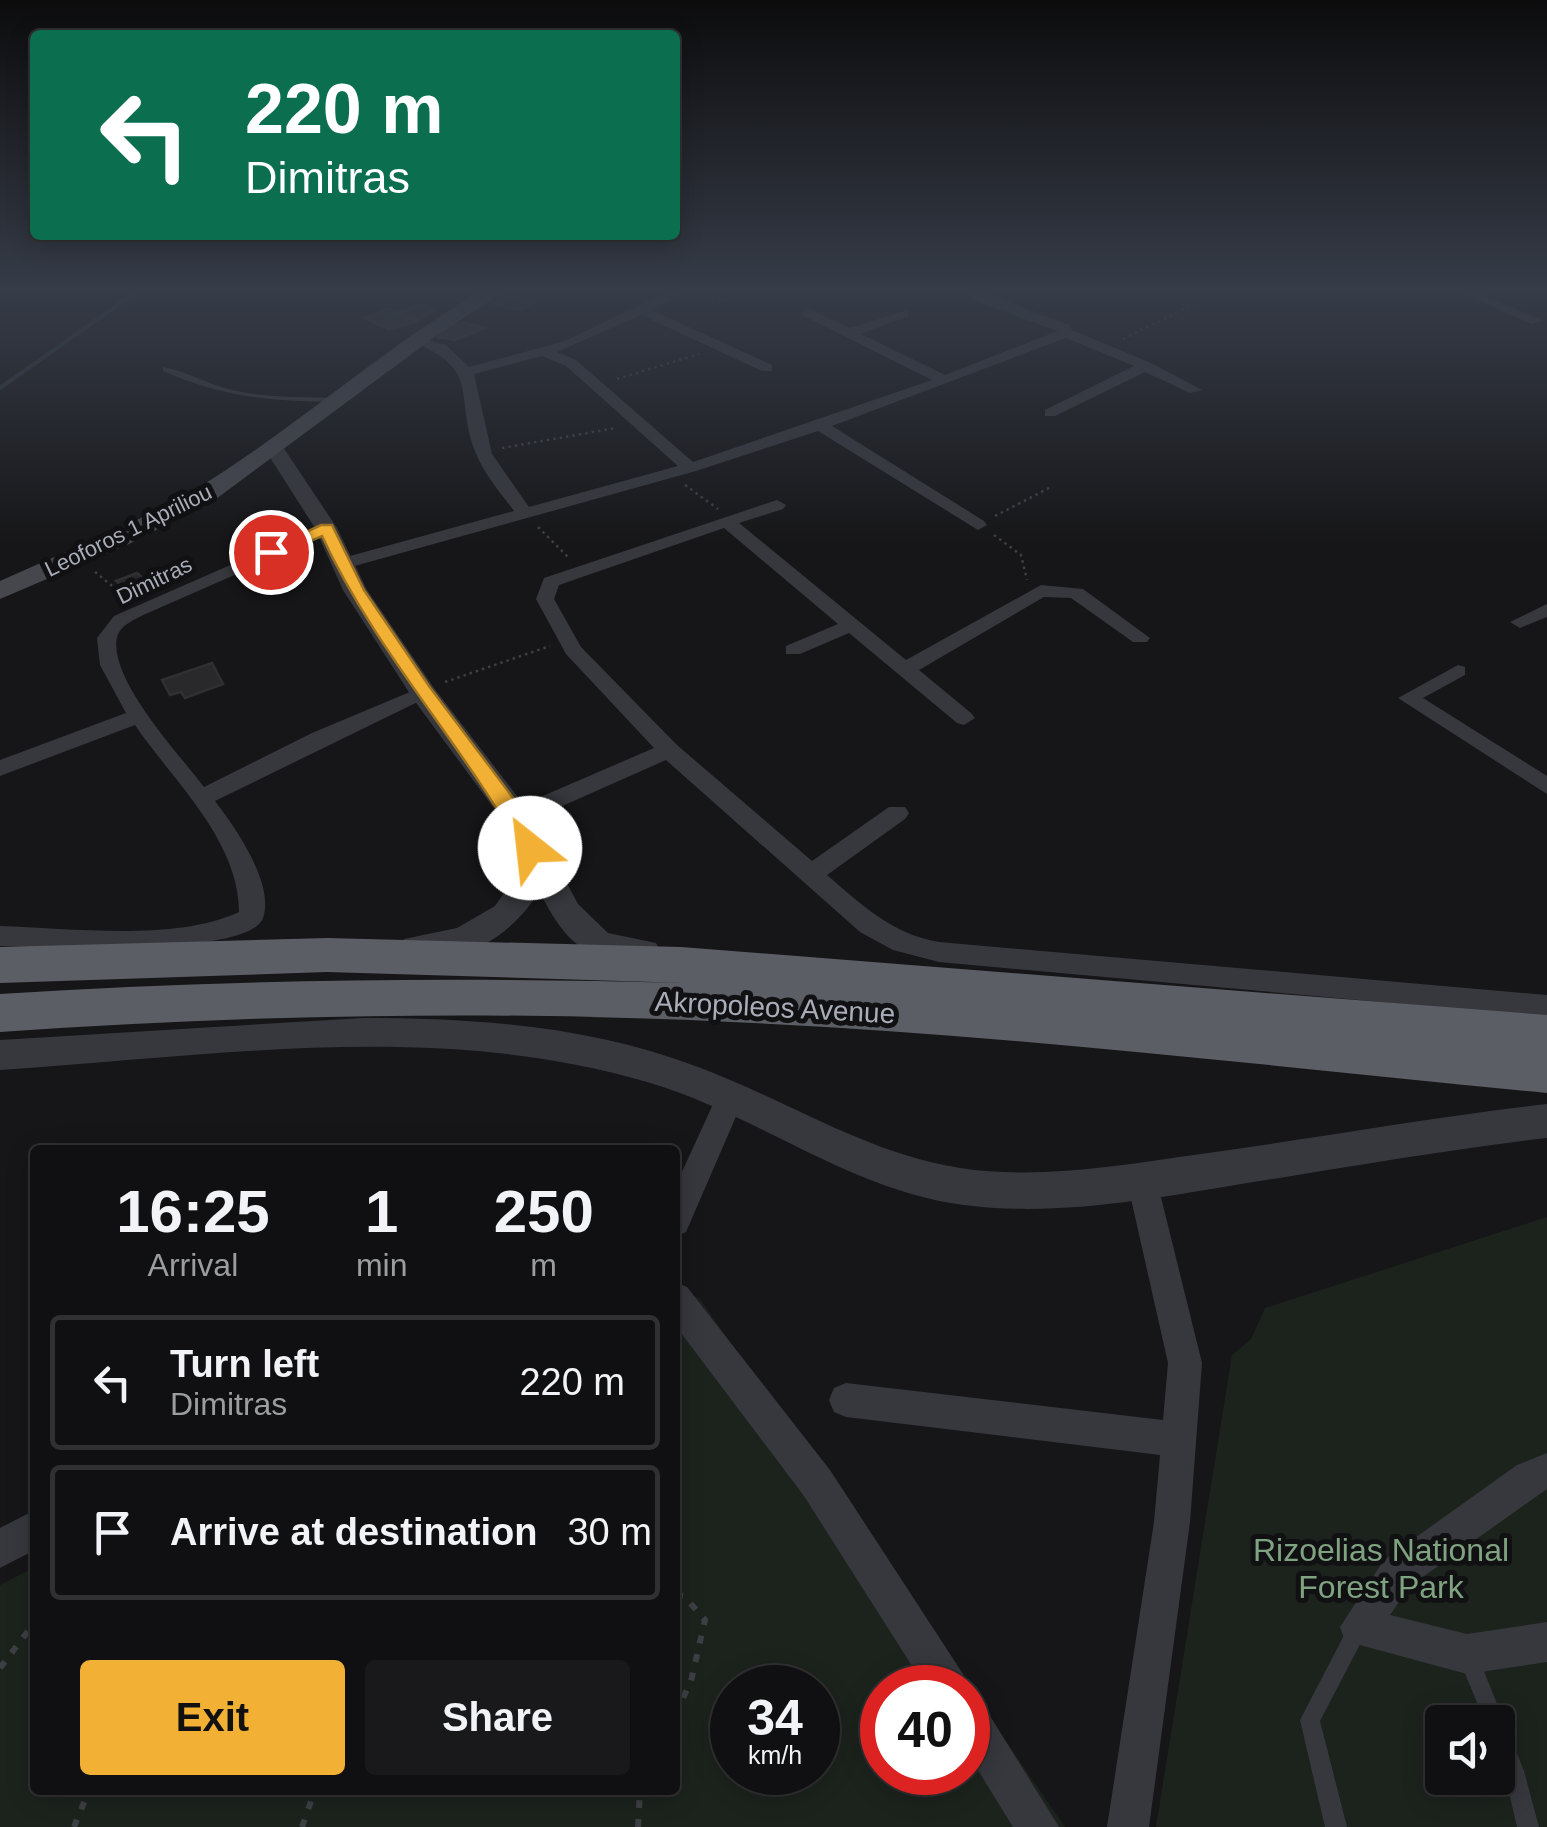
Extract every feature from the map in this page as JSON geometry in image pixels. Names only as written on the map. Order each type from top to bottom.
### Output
[{"type":"highway","name":"Akropoleos Avenue","points":[[0,965],[327,955],[682,965],[1547,1035]]},
{"type":"highway","name":"Akropoleos Avenue","points":[[0,1014],[202,1002],[526,997],[732,1002],[956,1017],[1547,1072]]},
{"type":"main road","name":"Leoforos 1 Apriliou","points":[[0,591],[184,506],[274,448],[370,375]]},
{"type":"street","points":[[467,375],[476,403],[482,451],[525,514]]},
{"type":"street","points":[[587,375],[690,468]]},
{"type":"street","points":[[934,375],[945,381]]},
{"type":"street","points":[[345,563],[690,468],[960,375]]},
{"type":"street","points":[[1050,412],[1127,375]]},
{"type":"street","points":[[1165,375],[1195,390]]},
{"type":"street","points":[[821,426],[978,525]]},
{"type":"street","points":[[274,448],[326,528],[355,590],[423,692],[516,816],[567,913],[584,934],[600,945],[732,959],[807,974]]},
{"type":"street","points":[[777,505],[566,574],[547,588],[546,599],[568,640],[669,750],[870,925],[910,948],[1547,1006]]},
{"type":"street","points":[[731,521],[964,718]]},
{"type":"street","name":"Dimitras","points":[[139,716],[110,666],[106,642],[112,626],[140,609],[326,528]]},
{"type":"street","points":[[907,668],[1041,592],[1076,594],[1140,638]]},
{"type":"street","points":[[1520,622],[1547,610]]},
{"type":"street","points":[[793,650],[854,624]]},
{"type":"street","points":[[1458,671],[1408,698],[1547,786]]},
{"type":"street","points":[[202,798],[320,738],[423,692]]},
{"type":"street","points":[[0,768],[139,716],[202,798],[250,878],[254,908],[244,923],[220,931],[138,937],[0,936]]},
{"type":"street","points":[[516,816],[669,750]]},
{"type":"street","points":[[811,874],[897,813]]},
{"type":"street","points":[[327,955],[431,947],[458,942],[480,932],[499,920],[526,885],[530,848]]},
{"type":"street","points":[[0,1055],[318,1036],[486,1035],[650,1067],[730,1098],[841,1151],[900,1172],[959,1186],[1018,1191],[1142,1181],[1546,1122]]},
{"type":"street","points":[[680,1212],[730,1098]]},
{"type":"street","points":[[1128,1827],[1180,1440],[1185,1363],[1142,1181]]},
{"type":"street","points":[[680,1305],[817,1483],[934,1665]]},
{"type":"street","points":[[846,1400],[1180,1440]]},
{"type":"street","points":[[1547,1471],[1530,1478],[1398,1573],[1359,1627],[1468,1654],[1547,1642]]},
{"type":"street","points":[[0,1549],[30,1531]]},
{"type":"street","points":[[990,1752],[1038,1827]]},
{"type":"lane","points":[[180,375],[231,396],[337,400]]},
{"type":"lane","points":[[1336,1827],[1310,1720],[1359,1627]]},
{"type":"lane","points":[[1468,1654],[1488,1705]]},
{"type":"lane","points":[[1515,1775],[1528,1827]]},
{"type":"path","points":[[599,385],[630,375]]},
{"type":"path","points":[[482,451],[640,423]]},
{"type":"path","points":[[670,474],[731,521]]},
{"type":"path","points":[[1025,600],[1027,566],[1022,556],[978,525],[1051,487]]},
{"type":"path","points":[[525,514],[580,570]]},
{"type":"path","points":[[76,556],[140,609]]},
{"type":"path","points":[[423,692],[568,640]]},
{"type":"path","points":[[680,1596],[705,1620],[691,1681],[680,1704]]},
{"type":"path","points":[[0,1668],[30,1629]]},
{"type":"path","points":[[74,1827],[87,1795]]},
{"type":"path","points":[[302,1827],[313,1795]]},
{"type":"path","points":[[638,1827],[640,1795]]},
{"type":"green space","name":"Rizoelias National Forest Park","points":[[1547,1217],[1547,1827],[1156,1827],[1232,1355],[1251,1339],[1265,1308]]},
{"type":"green space","points":[[680,1289],[700,1299],[953,1665],[860,1665],[860,1795],[990,1795],[990,1719],[1065,1827],[0,1827],[0,1585],[30,1570],[30,1795],[680,1795]]},
{"type":"building","points":[[137,573],[158,591],[138,599],[116,581]]},
{"type":"building","points":[[212,663],[223,684],[185,698],[181,692],[170,695],[162,680]]},
{"type":"waterway","points":[[0,388],[18,375]]},
{"type":"route","points":[[271,552],[326,528],[355,590],[422,690],[516,816],[530,848]]}]
